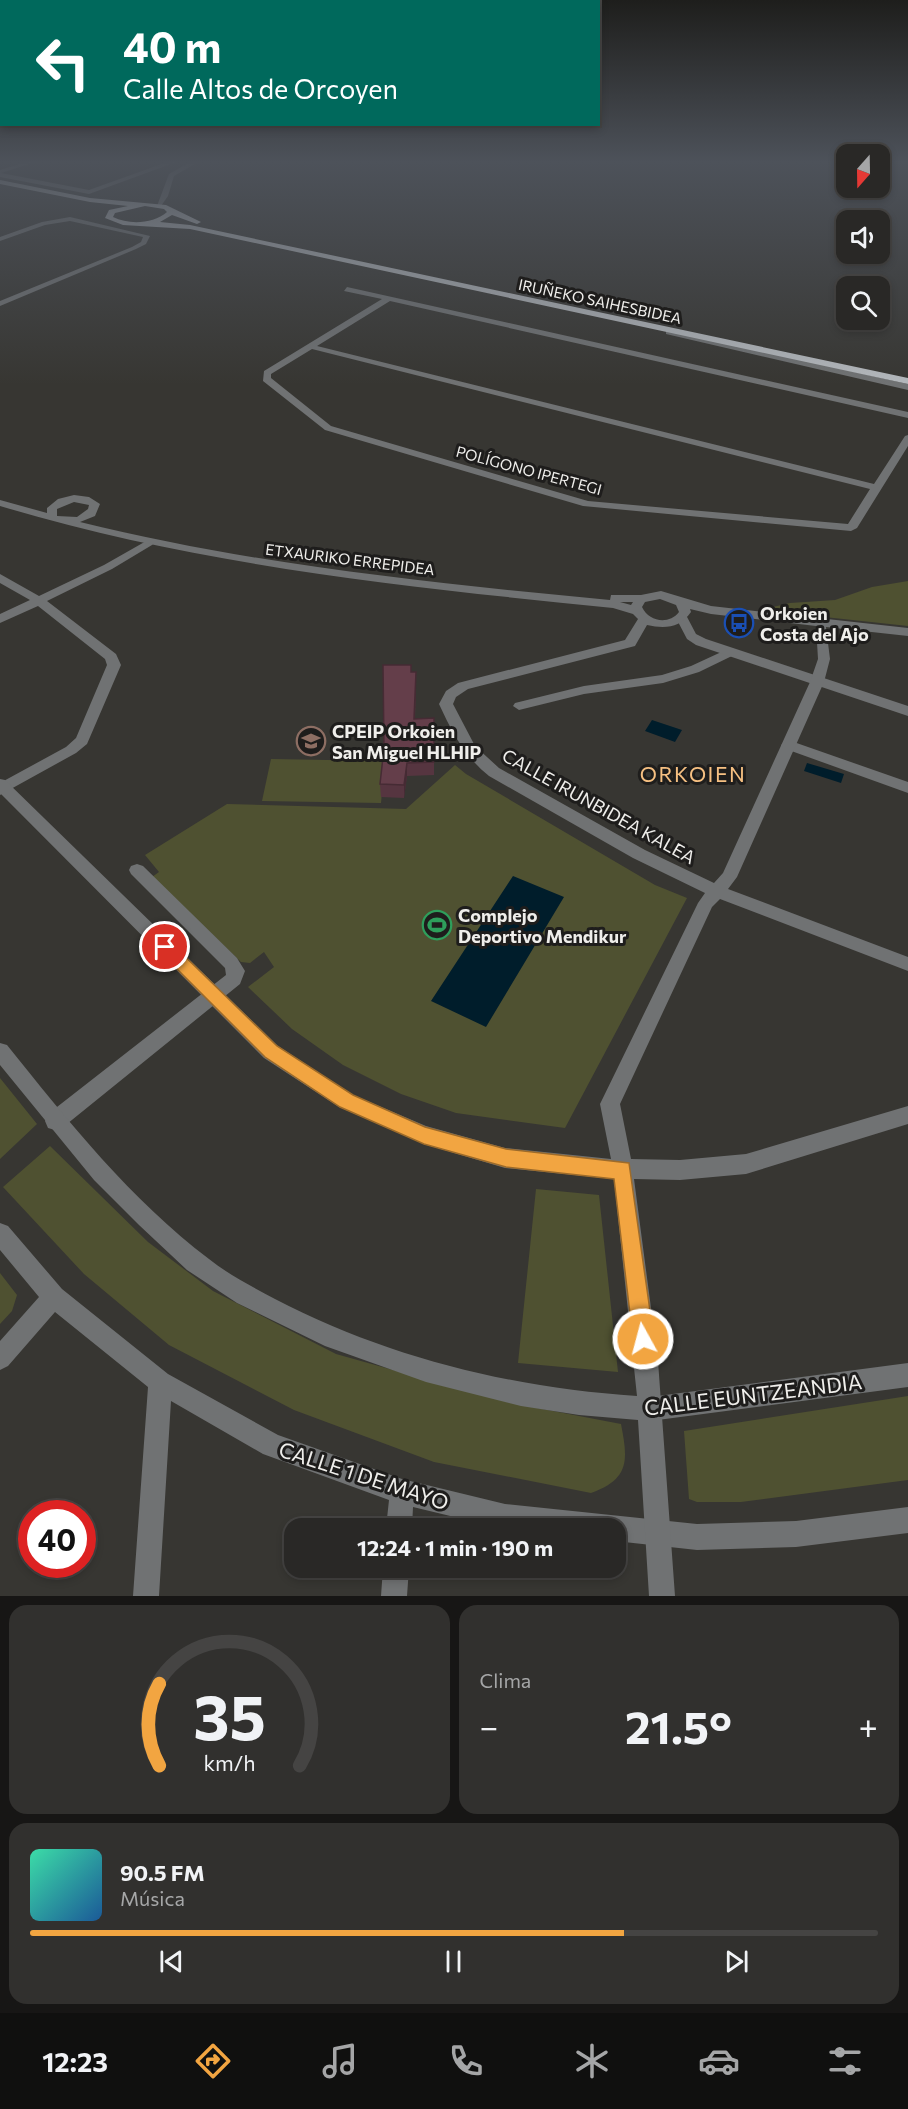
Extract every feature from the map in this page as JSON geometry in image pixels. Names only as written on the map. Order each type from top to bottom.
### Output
[{"type":"highway","name":"IRUÑEKO SAIHESBIDEA","points":[[230,235],[908,381]]},
{"type":"highway","name":"IRUÑEKO SAIHESBIDEA","points":[[259,235],[908,373]]},
{"type":"street","points":[[0,304],[134,248],[144,243],[147,236]]},
{"type":"street","points":[[347,289],[908,415]]},
{"type":"street","name":"POLÍGONO IPERTEGI","points":[[389,298],[267,373],[266,379],[328,429],[587,504],[851,528],[908,438]]},
{"type":"street","points":[[596,314],[908,387]]},
{"type":"street","points":[[309,346],[877,488]]},
{"type":"street","name":"ETXAURIKO ERREPIDEA","points":[[16,507],[56,504],[68,499],[88,499],[93,501],[96,508],[88,516],[90,521],[101,526],[295,562],[640,610]]},
{"type":"street","name":"ETXAURIKO ERREPIDEA","points":[[0,503],[148,543],[315,573],[614,604],[640,610]]},
{"type":"street","points":[[56,504],[50,511],[57,519],[88,516]]},
{"type":"street","points":[[0,619],[108,567],[148,543]]},
{"type":"street","points":[[0,578],[38,600],[111,657],[114,665],[82,741],[71,750],[1,787],[271,1052],[346,1101],[424,1135],[506,1158],[594,1169],[623,1170],[680,1170],[746,1164],[908,1115]]},
{"type":"street","points":[[908,632],[711,610],[682,612],[664,624],[640,610],[661,595],[682,612],[691,636],[730,652],[908,711]]},
{"type":"street","name":"CALLE IRUNBIDEA KALEA","points":[[640,610],[630,643],[464,686],[451,694],[446,704],[466,747],[476,759],[494,772],[639,854],[717,891],[908,964]]},
{"type":"street","points":[[682,612],[908,638]]},
{"type":"street","points":[[662,1596],[660,1532],[650,1409],[623,1170],[610,1104],[706,903],[729,877],[817,682],[824,659],[821,628]]},
{"type":"street","points":[[519,706],[584,690],[663,679],[694,669],[730,652]]},
{"type":"street","points":[[788,745],[908,788]]},
{"type":"street","points":[[55,1121],[234,979],[236,971],[231,963],[137,870]]},
{"type":"street","name":"CALLE EUNTZEANDIA","points":[[0,1051],[55,1121],[135,1210],[204,1268],[276,1311],[370,1353],[471,1382],[569,1402],[650,1409],[908,1375]]},
{"type":"street","name":"CALLE 1 DE MAYO","points":[[0,1234],[54,1297],[160,1382],[272,1445],[402,1492],[505,1517],[697,1537],[796,1534],[908,1520]]},
{"type":"street","points":[[0,1358],[54,1297]]},
{"type":"street","points":[[146,1596],[160,1382]]},
{"type":"street","points":[[400,1518],[402,1492]]},
{"type":"street","points":[[394,1596],[395,1578]]},
{"type":"green space","points":[[908,581],[908,626],[760,610],[790,603],[835,600],[872,587]]},
{"type":"green space","points":[[271,759],[385,761],[381,803],[262,801]]},
{"type":"green space","name":"Complejo Deportivo Mendikur","points":[[455,765],[466,774],[655,885],[687,898],[565,1128],[456,1113],[401,1094],[343,1065],[292,1029],[248,987],[274,967],[264,952],[250,963],[241,962],[152,877],[159,872],[145,855],[227,804],[406,809]]},
{"type":"green space","points":[[0,1078],[37,1124],[0,1159]]},
{"type":"green space","points":[[50,1146],[148,1242],[213,1291],[336,1354],[511,1403],[621,1424],[625,1458],[619,1475],[604,1487],[591,1493],[434,1462],[294,1410],[169,1345],[84,1274],[3,1187]]},
{"type":"green space","points":[[536,1189],[599,1195],[618,1372],[518,1363]]},
{"type":"green space","points":[[0,1273],[17,1295],[12,1311],[0,1324]]},
{"type":"green space","points":[[908,1396],[908,1480],[741,1502],[697,1502],[689,1499],[684,1431]]},
{"type":"water","points":[[652,720],[682,730],[675,742],[645,731]]},
{"type":"water","points":[[807,763],[844,774],[841,783],[804,771]]},
{"type":"water","points":[[513,876],[564,897],[486,1027],[431,1001]]},
{"type":"building","points":[[383,665],[411,665],[411,672],[416,672],[414,719],[434,718],[434,762],[407,763],[404,785],[380,784],[384,748]]},
{"type":"place","name":"Orkoien Costa del Ajo","points":[[739,623]]},
{"type":"place","name":"CPEIP Orkoien San Miguel HLHIP","points":[[311,741]]},
{"type":"place","name":"Complejo Deportivo Mendikur","points":[[437,925]]},
{"type":"district","name":"ORKOIEN","points":[[693,773]]},
{"type":"route","points":[[165,947],[271,1052],[346,1101],[424,1135],[506,1158],[594,1169],[623,1170],[643,1339]]}]
